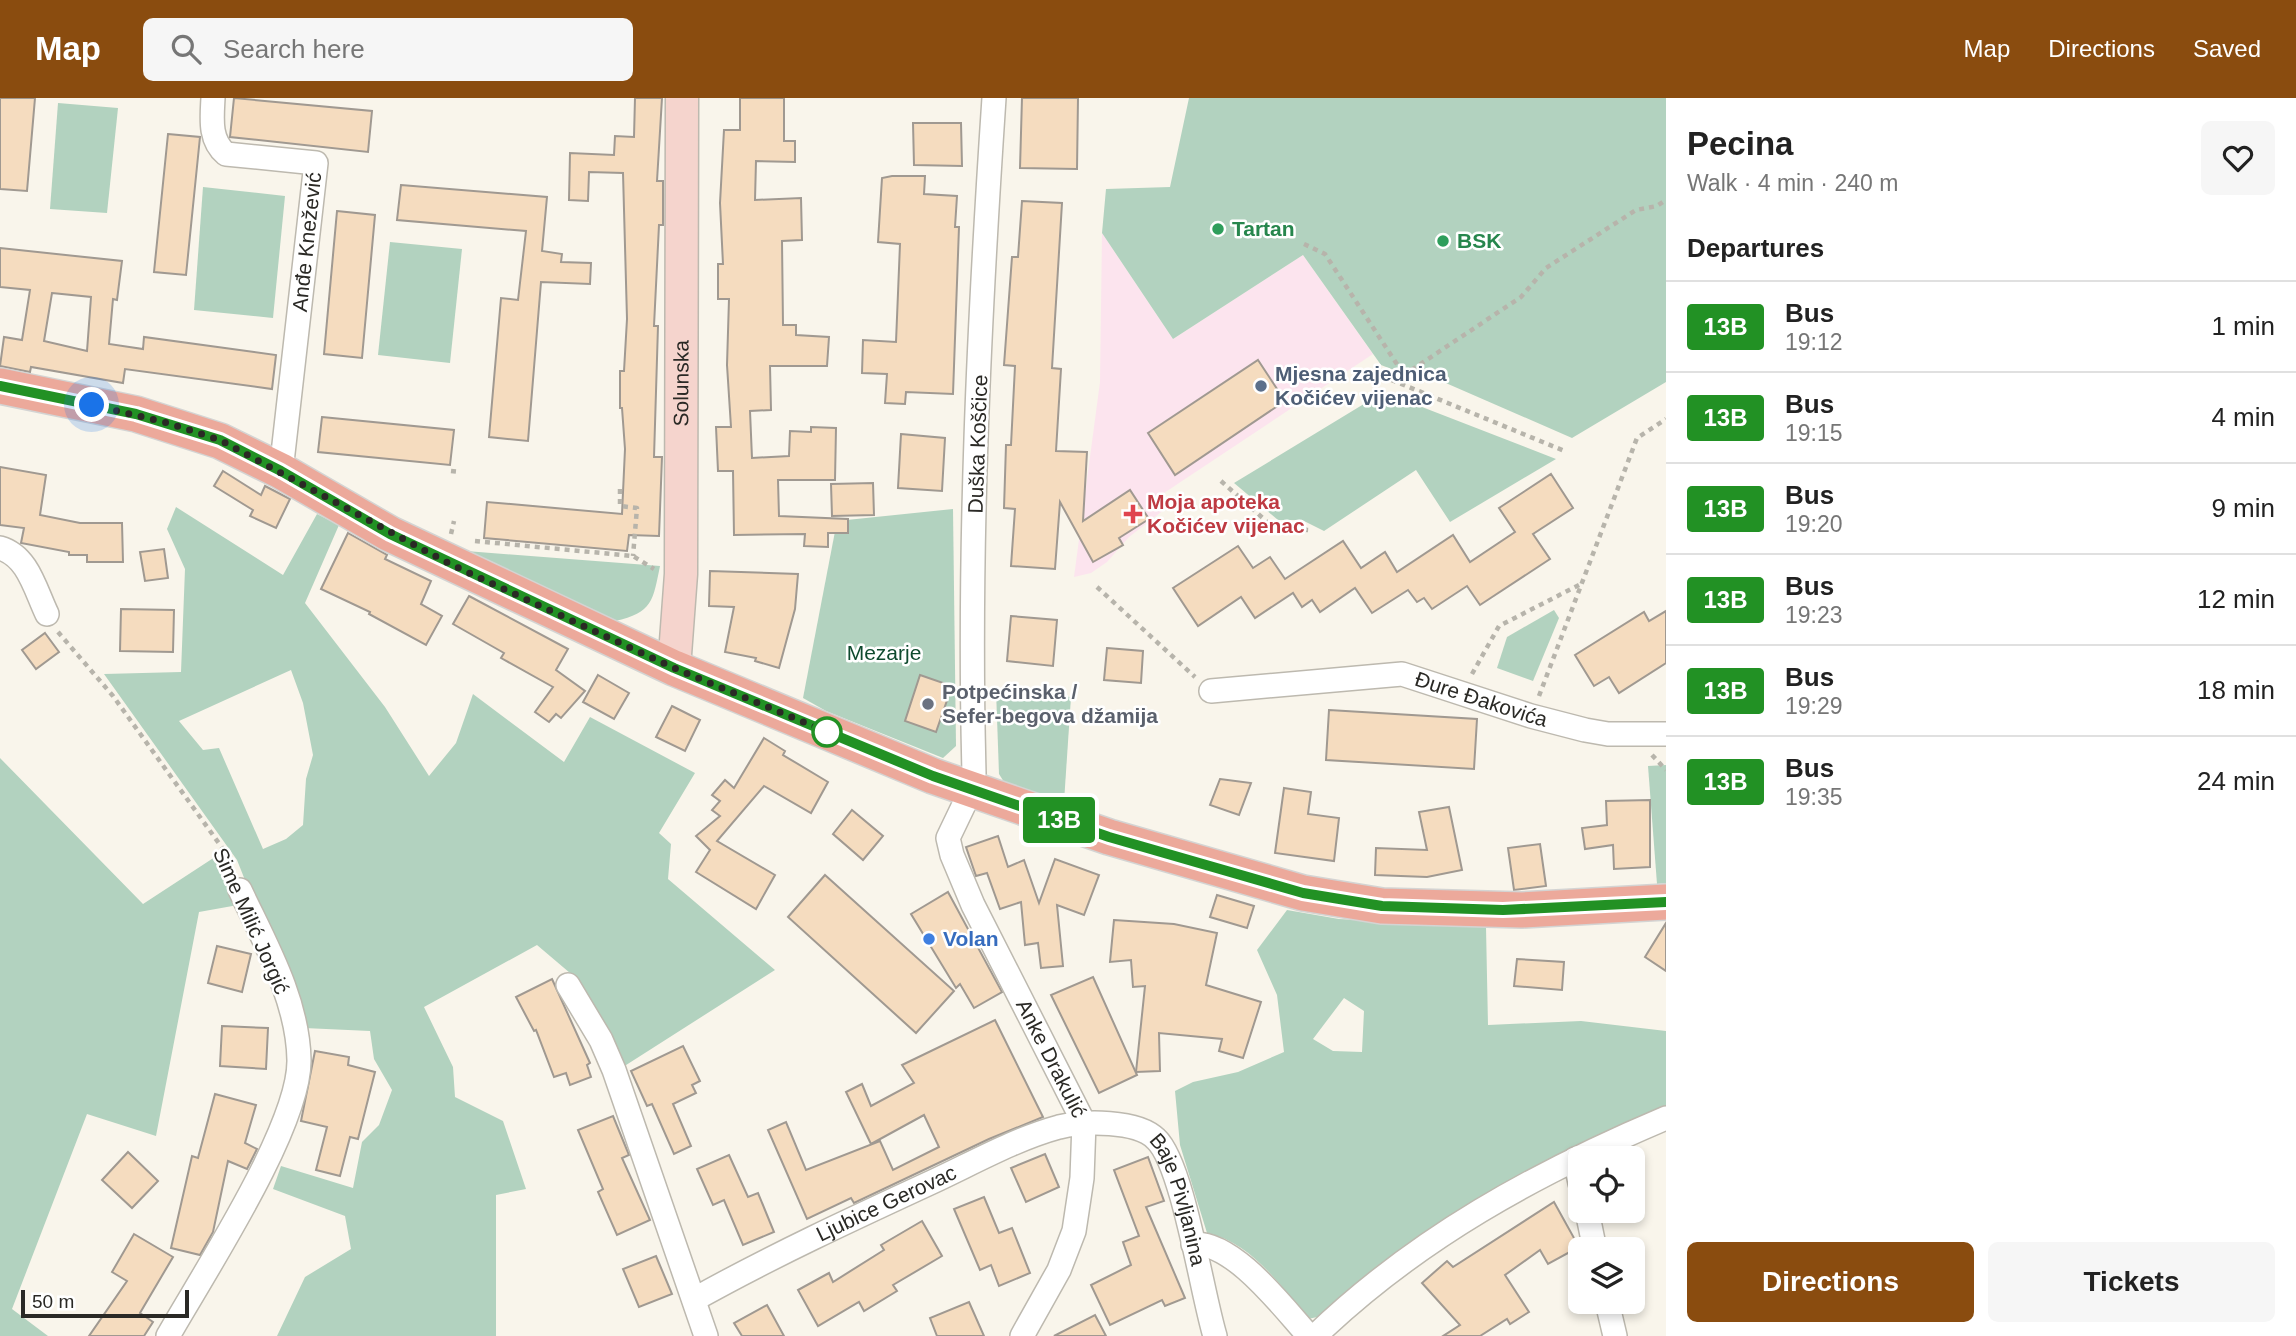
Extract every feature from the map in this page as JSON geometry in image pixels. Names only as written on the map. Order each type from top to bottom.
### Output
[{"type":"main road","points":[[0,386],[168,423],[220,440],[281,471],[390,534],[674,668],[971,790],[1109,837],[1303,893],[1382,906],[1484,911],[1666,902]]},
{"type":"street","name":"Anđe Knežević","points":[[213,98],[213,133],[218,147],[226,153],[316,163],[281,471]]},
{"type":"street","name":"Solunska","points":[[674,668],[681,574],[682,98]]},
{"type":"street","name":"Duška Koščice","points":[[971,790],[974,773],[973,598],[982,280],[994,98]]},
{"type":"street","points":[[0,548],[13,552],[23,562],[47,614]]},
{"type":"street","name":"Đure Đakovića","points":[[1211,691],[1383,674],[1418,678],[1531,716],[1608,734],[1666,734]]},
{"type":"street","name":"Anke Drakulić","points":[[971,790],[951,826],[948,838],[952,855],[984,929],[1084,1123],[1083,1178],[1074,1231],[1059,1270],[1022,1336]]},
{"type":"street","name":"Sime Milić Jorgić","points":[[168,1336],[255,1183],[288,1113],[299,1061],[295,1024],[275,963],[240,890]]},
{"type":"street","points":[[568,985],[601,1040],[614,1070],[706,1336]]},
{"type":"street","points":[[1604,1146],[1666,1118]]},
{"type":"street","name":"Baje Pivljanina","points":[[1084,1123],[1137,1128],[1157,1140],[1171,1165],[1214,1336]]},
{"type":"street","name":"Ljubice Gerovac","points":[[695,1299],[753,1267],[1006,1148],[1059,1128],[1084,1123]]},
{"type":"street","points":[[1315,1336],[1378,1278],[1504,1195],[1568,1163]]},
{"type":"street","points":[[1193,1244],[1212,1248],[1245,1268],[1309,1336]]},
{"type":"street","points":[[1610,1314],[1615,1336]]},
{"type":"path","points":[[1395,381],[1521,297],[1546,268],[1636,210],[1657,206],[1666,200]]},
{"type":"path","points":[[1304,244],[1325,254],[1404,375]]},
{"type":"path","points":[[1382,376],[1567,452]]},
{"type":"path","points":[[1531,716],[1637,438],[1666,419]]},
{"type":"path","points":[[451,471],[460,472]]},
{"type":"path","points":[[1220,481],[1274,528],[1309,530]]},
{"type":"path","points":[[620,489],[620,506],[637,508],[634,556]]},
{"type":"path","points":[[450,539],[454,521]]},
{"type":"path","points":[[464,540],[634,556],[663,575]]},
{"type":"path","points":[[1462,693],[1499,626],[1579,585]]},
{"type":"path","points":[[1097,587],[1211,691]]},
{"type":"path","name":"Sime Milić Jorgić","points":[[47,614],[61,638],[113,696],[223,849],[240,890]]},
{"type":"shaded area","points":[[1102,233],[1173,339],[1303,255],[1373,354],[1158,497],[1165,509],[1129,537],[1107,562],[1091,573],[1074,577],[1100,382]]},
{"type":"green space","points":[[1189,98],[1666,98],[1666,382],[1572,438],[1432,377],[1417,379],[1381,365],[1303,255],[1173,339],[1102,233],[1106,189],[1170,187]]},
{"type":"green space","points":[[58,103],[118,108],[107,213],[50,209]]},
{"type":"green space","points":[[203,187],[285,196],[273,318],[194,310]]},
{"type":"green space","points":[[390,242],[462,249],[450,363],[378,355]]},
{"type":"green space","points":[[1391,395],[1556,459],[1450,522],[1416,470],[1324,531],[1302,520],[1278,520],[1234,483],[1377,396]]},
{"type":"green space","points":[[176,507],[283,575],[317,514],[339,525],[305,603],[385,707],[429,776],[456,743],[473,694],[564,762],[590,717],[695,773],[659,833],[671,844],[668,879],[775,970],[623,1067],[570,973],[537,945],[424,1007],[453,1067],[455,1097],[503,1121],[526,1189],[496,1195],[496,1336],[277,1336],[305,1277],[351,1249],[345,1216],[273,1189],[281,1166],[353,1188],[362,1142],[379,1125],[392,1090],[374,1059],[370,1031],[304,1028],[237,860],[104,674],[181,672],[185,569],[167,529]],"holes":[[[291,670],[303,703],[313,755],[306,779],[303,825],[286,839],[263,849],[219,748],[203,750],[179,721]]]},
{"type":"green space","name":"Mezarje","points":[[953,509],[956,746],[943,758],[826,711],[803,698],[837,521]]},
{"type":"green space","points":[[466,551],[660,566],[649,603],[637,614],[615,621]]},
{"type":"green space","points":[[1554,610],[1559,618],[1533,681],[1497,668],[1507,637]]},
{"type":"green space","points":[[996,690],[1071,697],[1064,802],[1004,782],[999,774]]},
{"type":"green space","points":[[0,758],[143,904],[218,855],[238,905],[199,912],[156,1136],[87,1114],[12,1309],[48,1336],[0,1336]]},
{"type":"green space","points":[[1666,765],[1666,883],[1657,884],[1648,766]]},
{"type":"green space","points":[[1287,910],[1339,919],[1486,927],[1488,1025],[1581,1021],[1666,1031],[1666,1107],[1577,1146],[1568,1146],[1568,1151],[1513,1180],[1434,1229],[1358,1283],[1322,1316],[1308,1319],[1251,1255],[1223,1238],[1207,1233],[1180,1145],[1175,1091],[1193,1082],[1238,1072],[1284,1052],[1277,995],[1257,950]],"holes":[[[1344,998],[1364,1011],[1362,1052],[1333,1051],[1313,1039]]]},
{"type":"building","points":[[0,98],[35,98],[27,191],[0,189]]},
{"type":"building","points":[[234,98],[372,111],[368,152],[230,137]]},
{"type":"building","points":[[635,98],[662,98],[657,181],[663,181],[663,225],[659,225],[654,326],[658,326],[654,457],[662,457],[659,536],[629,535],[627,551],[484,538],[487,502],[622,514],[625,449],[620,408],[620,371],[624,371],[627,319],[623,173],[589,172],[588,201],[569,200],[570,153],[614,155],[615,136],[634,137]]},
{"type":"building","points":[[740,98],[784,98],[784,141],[795,141],[795,162],[756,161],[755,200],[801,198],[802,240],[782,241],[783,325],[796,325],[796,335],[829,337],[827,366],[770,366],[771,410],[750,411],[752,458],[789,456],[790,431],[811,432],[811,427],[836,428],[835,480],[778,480],[779,516],[848,519],[848,533],[828,533],[828,547],[804,546],[805,534],[734,535],[733,471],[718,471],[716,427],[731,427],[727,365],[729,299],[718,299],[718,264],[723,264],[720,203],[724,130],[740,130]]},
{"type":"building","points":[[1022,98],[1078,98],[1077,169],[1020,168]]},
{"type":"building","points":[[913,123],[961,123],[962,166],[914,165]]},
{"type":"building","points":[[168,134],[200,137],[186,275],[154,272]]},
{"type":"building","points":[[925,176],[924,194],[957,196],[955,227],[959,227],[953,394],[906,392],[905,404],[885,403],[887,374],[862,373],[863,340],[896,342],[900,244],[878,242],[882,178]]},
{"type":"building","points":[[401,185],[547,197],[542,251],[562,254],[561,262],[591,263],[590,284],[541,282],[528,441],[489,437],[501,298],[518,300],[526,231],[397,220]]},
{"type":"building","points":[[1022,201],[1062,203],[1052,368],[1061,369],[1056,451],[1087,452],[1083,521],[1130,490],[1149,519],[1119,538],[1123,545],[1093,562],[1060,502],[1055,569],[1011,566],[1015,509],[1004,508],[1006,445],[1011,445],[1015,366],[1004,365],[1012,257],[1018,257]]},
{"type":"building","points":[[337,211],[375,215],[362,358],[324,354]]},
{"type":"building","points":[[0,248],[122,261],[117,300],[113,299],[109,344],[143,349],[144,337],[276,355],[272,389],[125,369],[123,383],[31,367],[30,372],[0,366],[4,337],[22,340],[30,290],[0,287]],"holes":[[[52,293],[91,297],[87,351],[44,341]]]},
{"type":"building","points":[[1258,360],[1285,401],[1175,475],[1148,433]]},
{"type":"building","points":[[322,417],[454,430],[450,465],[318,452]]},
{"type":"building","points":[[901,434],[945,438],[942,491],[898,488]]},
{"type":"building","points":[[0,467],[46,475],[40,515],[80,523],[122,523],[123,562],[87,562],[87,555],[69,555],[69,552],[21,543],[24,528],[0,525]]},
{"type":"building","points":[[223,471],[261,495],[265,486],[290,499],[276,528],[250,516],[253,510],[214,486]]},
{"type":"building","points":[[1551,474],[1573,508],[1533,534],[1550,559],[1480,605],[1467,586],[1432,609],[1424,598],[1417,602],[1408,590],[1372,613],[1355,588],[1320,612],[1312,600],[1302,607],[1293,593],[1255,618],[1241,597],[1198,626],[1173,588],[1238,546],[1253,568],[1270,557],[1285,579],[1343,541],[1361,568],[1385,552],[1397,572],[1453,535],[1470,562],[1515,532],[1499,508]]},
{"type":"building","points":[[873,483],[874,515],[832,516],[831,484]]},
{"type":"building","points":[[348,533],[387,555],[385,559],[431,581],[421,604],[442,616],[426,645],[369,614],[370,612],[321,589]]},
{"type":"building","points":[[164,549],[168,578],[145,581],[140,552]]},
{"type":"building","points":[[710,571],[798,574],[795,609],[779,668],[755,661],[756,658],[725,652],[734,607],[709,606]]},
{"type":"building","points":[[469,596],[568,649],[556,670],[585,691],[561,718],[556,714],[549,722],[535,712],[553,687],[501,658],[504,653],[453,624]]},
{"type":"building","points":[[121,609],[174,610],[173,652],[120,651]]},
{"type":"building","points":[[1666,611],[1666,663],[1619,693],[1609,677],[1594,686],[1575,655],[1644,612],[1649,621]]},
{"type":"building","points":[[1011,616],[1057,620],[1053,666],[1007,661]]},
{"type":"building","points":[[45,633],[59,652],[36,669],[22,650]]},
{"type":"building","points":[[1107,648],[1143,651],[1141,683],[1104,680]]},
{"type":"building","points":[[598,675],[629,693],[614,719],[583,702]]},
{"type":"building","name":"Potpećinska / Sefer-begova džamija","points":[[920,675],[952,686],[936,732],[905,721]]},
{"type":"building","points":[[672,706],[700,720],[685,751],[656,737]]},
{"type":"building","points":[[1329,710],[1477,719],[1474,769],[1326,760]]},
{"type":"building","points":[[764,738],[785,751],[783,755],[828,782],[811,813],[764,786],[717,841],[775,875],[756,909],[696,872],[710,850],[696,836],[720,816],[712,810],[720,801],[712,795],[725,780],[734,788]]},
{"type":"building","points":[[1220,779],[1251,783],[1239,815],[1210,805]]},
{"type":"building","points":[[1284,788],[1311,792],[1308,814],[1339,818],[1334,861],[1275,853]]},
{"type":"building","points":[[1650,800],[1650,867],[1614,869],[1613,845],[1585,849],[1582,828],[1607,825],[1606,801]]},
{"type":"building","points":[[1449,807],[1462,870],[1427,877],[1375,875],[1376,848],[1427,850],[1419,812]]},
{"type":"building","points":[[852,810],[883,836],[863,860],[833,834]]},
{"type":"building","points":[[998,836],[1008,867],[1024,860],[1039,903],[1055,859],[1099,875],[1084,915],[1057,905],[1063,966],[1041,968],[1038,943],[1025,945],[1021,902],[1000,909],[987,873],[976,876],[966,847]]},
{"type":"building","points":[[1540,844],[1546,886],[1514,890],[1508,848]]},
{"type":"building","points":[[825,875],[954,991],[916,1033],[788,917]]},
{"type":"building","points":[[948,892],[1002,992],[974,1008],[960,984],[956,988],[911,914]]},
{"type":"building","points":[[1217,895],[1254,906],[1247,928],[1210,917]]},
{"type":"building","points":[[1114,920],[1174,924],[1217,933],[1206,985],[1261,1002],[1243,1058],[1219,1051],[1222,1039],[1159,1033],[1160,1071],[1136,1072],[1145,986],[1133,987],[1131,960],[1110,962]]},
{"type":"building","points":[[1666,923],[1666,971],[1645,957]]},
{"type":"building","points":[[217,946],[251,954],[242,992],[208,983]]},
{"type":"building","points":[[1517,959],[1564,962],[1562,990],[1514,986]]},
{"type":"building","points":[[1093,977],[1137,1075],[1099,1093],[1051,995]]},
{"type":"building","points":[[552,979],[590,1063],[587,1065],[591,1077],[570,1085],[566,1073],[554,1077],[536,1030],[534,1031],[516,997]]},
{"type":"building","points":[[995,1020],[1043,1117],[989,1139],[854,1203],[851,1198],[807,1219],[768,1130],[786,1122],[806,1170],[880,1141],[893,1170],[939,1147],[924,1115],[871,1144],[846,1092],[862,1084],[871,1106],[914,1083],[902,1065]]},
{"type":"building","points":[[222,1026],[268,1028],[266,1069],[220,1066]]},
{"type":"building","points":[[683,1046],[700,1081],[692,1085],[696,1093],[673,1104],[691,1146],[674,1154],[652,1104],[647,1106],[631,1071]]},
{"type":"building","points":[[315,1051],[349,1057],[348,1065],[375,1072],[358,1139],[350,1137],[340,1176],[316,1170],[327,1127],[301,1121]]},
{"type":"building","points":[[215,1094],[256,1105],[245,1143],[257,1149],[247,1169],[228,1161],[213,1232],[200,1255],[171,1248],[192,1156],[198,1158]]},
{"type":"building","points":[[613,1116],[629,1155],[622,1158],[650,1220],[617,1235],[598,1192],[603,1189],[578,1130]]},
{"type":"building","points":[[128,1152],[158,1181],[132,1208],[102,1180]]},
{"type":"building","points":[[1045,1154],[1059,1187],[1026,1202],[1011,1168]]},
{"type":"building","points":[[729,1155],[748,1197],[758,1193],[774,1232],[743,1245],[724,1200],[713,1205],[697,1169]]},
{"type":"building","points":[[1148,1157],[1164,1201],[1146,1207],[1185,1298],[1165,1306],[1162,1300],[1110,1325],[1091,1285],[1131,1265],[1123,1242],[1139,1236],[1114,1170]]},
{"type":"building","points":[[984,1197],[999,1233],[1012,1228],[1030,1273],[999,1286],[991,1265],[980,1270],[954,1209]]},
{"type":"building","points":[[1554,1202],[1573,1237],[1568,1237],[1568,1253],[1548,1264],[1540,1250],[1505,1275],[1529,1312],[1510,1324],[1507,1319],[1480,1336],[1443,1336],[1460,1325],[1422,1283],[1447,1261],[1453,1267]]},
{"type":"building","points":[[922,1221],[942,1256],[893,1285],[897,1291],[864,1311],[859,1302],[818,1326],[798,1290],[829,1273],[833,1282],[884,1250],[881,1245]]},
{"type":"building","points":[[134,1234],[173,1257],[140,1313],[153,1322],[144,1336],[89,1336],[127,1281],[112,1272]]},
{"type":"building","points":[[656,1256],[672,1294],[639,1307],[623,1269]]},
{"type":"building","points":[[969,1302],[984,1336],[937,1336],[930,1318]]},
{"type":"building","points":[[767,1305],[784,1336],[742,1336],[734,1323]]},
{"type":"building","points":[[1095,1315],[1106,1336],[1054,1336]]},
{"type":"bus line","name":"13B","points":[[0,386],[136,414],[220,440],[281,471],[390,534],[674,668],[933,776],[1109,837],[1267,884],[1382,906],[1484,911],[1666,902]]},
{"type":"place","name":"Tartan","points":[[1218,229]]},
{"type":"place","name":"BSK","points":[[1443,241]]},
{"type":"place","name":"Mjesna zajednica Kočićev vijenac","points":[[1261,386]]},
{"type":"place","name":"Moja apoteka Kočićev vijenac","points":[[1133,514]]},
{"type":"place","name":"Potpećinska / Sefer-begova džamija","points":[[928,704]]},
{"type":"place","name":"Volan","points":[[929,939]]},
{"type":"route","points":[[92,405],[136,414],[220,440],[450,564],[674,668],[830,733],[827,732]]}]
